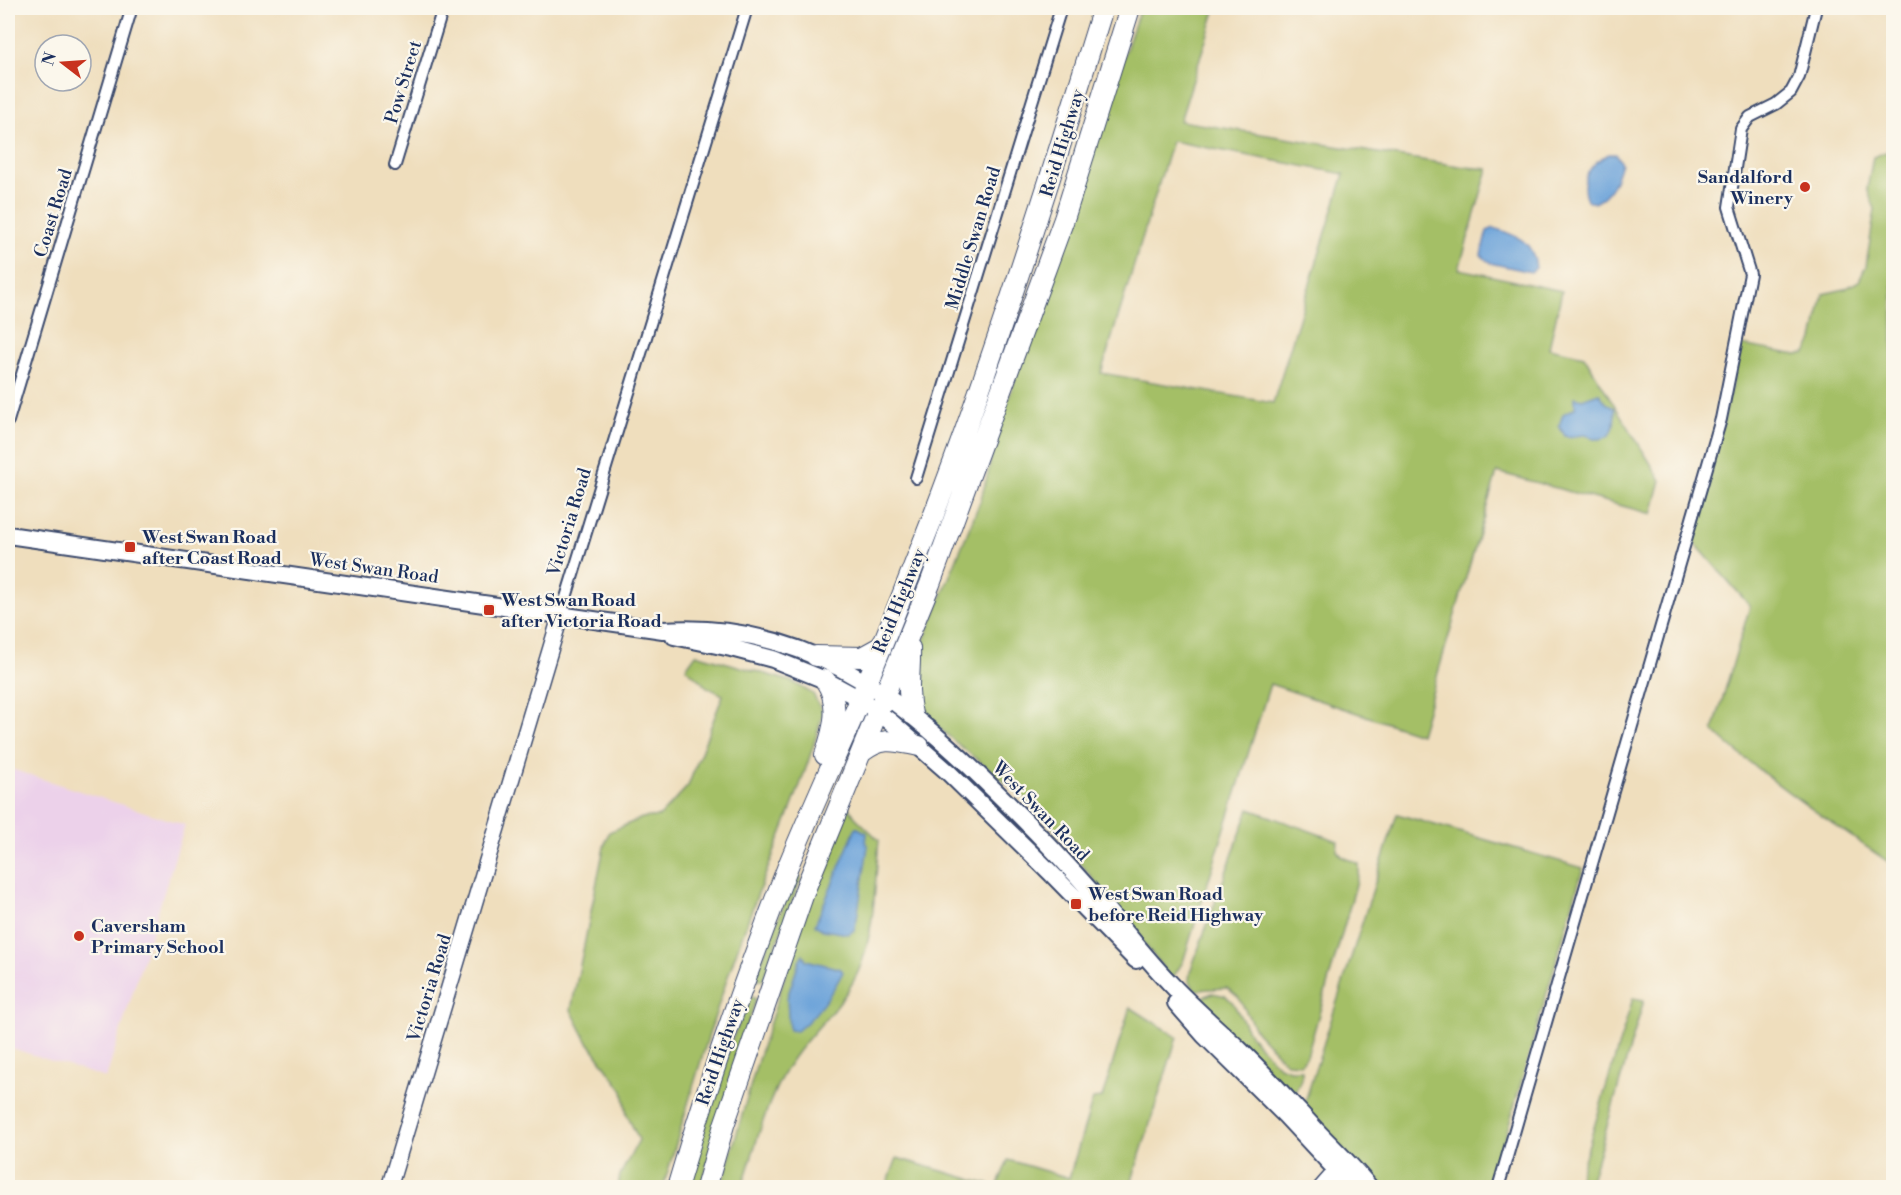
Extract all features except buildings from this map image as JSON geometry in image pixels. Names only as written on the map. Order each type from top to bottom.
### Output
[{"type":"highway","name":"Reid Highway","points":[[677,1188],[698,1116],[789,864],[882,646],[973,408],[1042,207],[1103,8]]},
{"type":"highway","name":"Reid Highway","points":[[706,1188],[724,1125],[806,887],[909,639],[970,480],[1064,219],[1130,8]]},
{"type":"highway","points":[[909,639],[908,694],[912,714]]},
{"type":"highway","points":[[816,656],[862,657],[882,646]]},
{"type":"highway","points":[[824,782],[824,758],[830,740],[835,709],[832,691],[825,680]]},
{"type":"highway","points":[[862,752],[873,743],[885,740],[919,746]]},
{"type":"main road","name":"West Swan Road","points":[[8,535],[663,630],[699,629],[736,633],[780,643],[816,656],[852,673],[863,691]]},
{"type":"main road","name":"West Swan Road","points":[[663,630],[678,638],[773,659],[825,680],[863,691],[881,704],[919,746],[1051,873],[1163,987],[1204,1035],[1285,1115],[1370,1188]]},
{"type":"main road","name":"West Swan Road","points":[[881,704],[912,714],[1004,800],[1096,897],[1169,982],[1272,1082],[1341,1165],[1353,1188]]},
{"type":"street","name":"Pow Street","points":[[395,165],[443,8]]},
{"type":"street","name":"Victoria Road","points":[[389,1188],[561,614],[747,8]]},
{"type":"street","name":"Middle Swan Road","points":[[916,478],[1061,8]]},
{"type":"street","points":[[1498,1188],[1721,418],[1750,274],[1729,207],[1741,129],[1750,117],[1776,104],[1791,92],[1799,77],[1815,12],[1813,8]]},
{"type":"street","name":"Coast Road","points":[[8,421],[130,14]]},
{"type":"street","points":[[1322,1188],[1341,1165]]},
{"type":"shaded area","name":"Caversham Primary School","points":[[8,768],[185,825],[106,1078],[8,1047]]},
{"type":"green space","points":[[1140,8],[1216,8],[1180,121],[1488,169],[1459,269],[1562,291],[1549,348],[1584,356],[1661,480],[1652,514],[1497,472],[1420,734],[1270,684],[1183,962],[1172,979],[1037,808],[919,710],[914,670],[923,642],[981,499],[994,442]],"holes":[[[1172,141],[1344,174],[1273,403],[1101,373]]]},
{"type":"green space","points":[[1893,149],[1893,865],[1778,784],[1713,731],[1750,606],[1693,541],[1742,345],[1797,355],[1806,353],[1813,340],[1823,294],[1845,289],[1859,281],[1866,266],[1875,209],[1867,189],[1873,157]]},
{"type":"green space","points":[[696,654],[793,682],[813,694],[823,713],[806,768],[722,994],[663,1187],[618,1187],[620,1175],[639,1140],[627,1115],[623,1091],[586,1039],[571,1010],[609,832],[642,818],[660,816],[688,786],[723,695],[707,687],[686,668]]},
{"type":"green space","points":[[848,806],[855,817],[879,840],[872,919],[866,950],[848,991],[794,1057],[777,1086],[742,1187],[721,1188],[760,1053],[809,903]]},
{"type":"green space","points":[[1249,809],[1338,841],[1337,851],[1343,857],[1359,864],[1355,888],[1307,1056],[1301,1064],[1286,1063],[1256,1031],[1239,998],[1227,988],[1195,990],[1189,980]]},
{"type":"green space","points":[[1397,814],[1583,868],[1491,1187],[1374,1187],[1303,1108]]},
{"type":"green space","points":[[795,876],[801,878],[763,980],[755,978]]},
{"type":"green space","points":[[1212,993],[1226,996],[1233,1003],[1252,1038],[1279,1066],[1290,1070],[1302,1070],[1301,1080],[1292,1096],[1199,1002],[1201,998]]},
{"type":"green space","points":[[749,998],[756,999],[701,1187],[685,1188],[728,1050]]},
{"type":"green space","points":[[1633,998],[1644,1000],[1589,1187],[1576,1187]]},
{"type":"green space","points":[[1130,1007],[1177,1037],[1130,1187],[997,1187],[1008,1160],[1069,1178],[1093,1099],[1102,1098]]},
{"type":"green space","points":[[897,1158],[997,1187],[886,1187]]},
{"type":"water","points":[[1609,154],[1616,154],[1621,163],[1609,191],[1594,203],[1587,200],[1585,179],[1592,167]]},
{"type":"water","points":[[1494,228],[1522,240],[1531,251],[1536,268],[1531,272],[1490,263],[1481,255],[1487,231]]},
{"type":"water","points":[[1599,393],[1606,403],[1615,409],[1614,424],[1609,436],[1598,439],[1584,435],[1565,436],[1559,426],[1563,414],[1575,408],[1575,397],[1582,399]]},
{"type":"water","points":[[856,827],[867,833],[868,846],[854,930],[849,934],[823,930],[815,925]]},
{"type":"water","points":[[803,954],[806,960],[841,969],[843,972],[811,1019],[797,1031],[789,1030],[787,998]]},
{"type":"place","name":"Sandalford Winery","points":[[1805,187]]},
{"type":"place","name":"West Swan Road after Coast Road","points":[[130,547]]},
{"type":"place","name":"West Swan Road after Victoria Road","points":[[489,610]]},
{"type":"place","name":"West Swan Road before Reid Highway","points":[[1076,904]]},
{"type":"place","name":"Caversham Primary School","points":[[79,936]]}]
